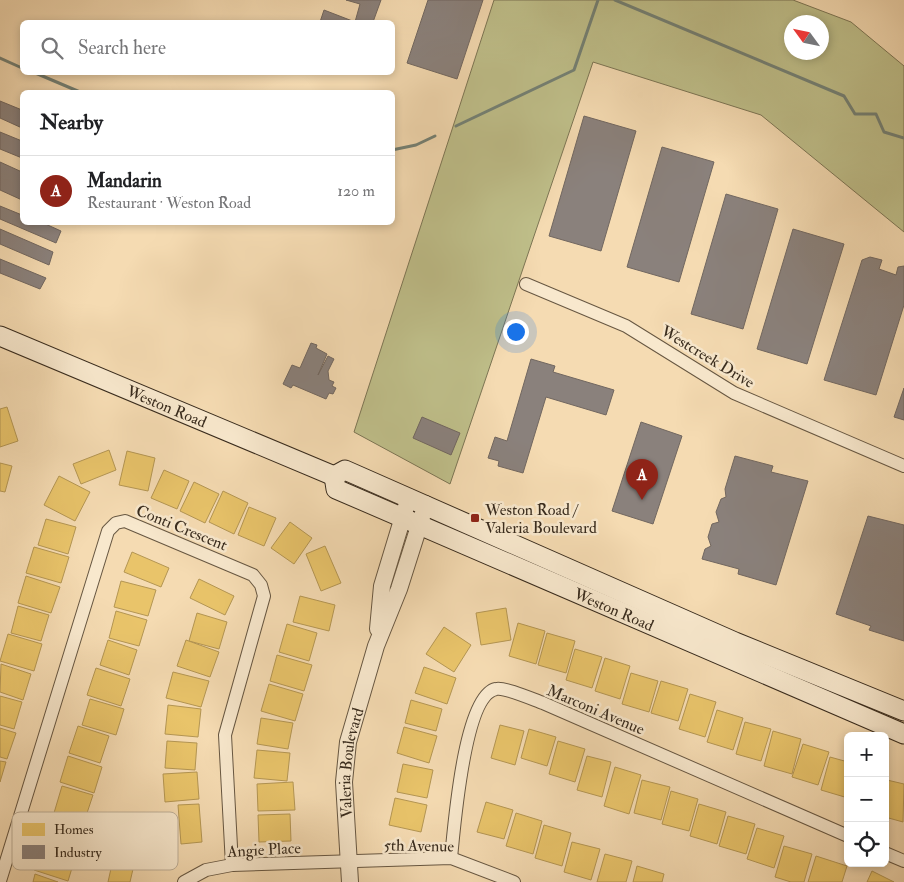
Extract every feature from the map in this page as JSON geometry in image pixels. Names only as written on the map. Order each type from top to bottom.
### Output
[{"type":"main road","name":"Weston Road","points":[[0,336],[334,476]]},
{"type":"main road","name":"Weston Road","points":[[334,476],[344,470],[735,642],[904,711]]},
{"type":"main road","name":"Weston Road","points":[[334,476],[336,488],[904,734]]},
{"type":"street","name":"Westcreek Drive","points":[[526,284],[626,326],[734,393],[904,466]]},
{"type":"street","name":"Valeria Boulevard","points":[[350,882],[344,782],[346,755],[351,730],[376,646],[382,586],[418,501]]},
{"type":"street","name":"Conti Crescent","points":[[21,812],[108,531],[116,523],[125,521],[230,564],[253,575],[261,585],[264,596],[225,735],[232,865]]},
{"type":"street","name":"Marconi Avenue","points":[[451,858],[465,750],[481,700],[490,691],[497,688],[543,703],[844,834]]},
{"type":"street","name":"Conti Crescent","points":[[0,881],[12,842]]},
{"type":"street","points":[[889,855],[904,861]]},
{"type":"street","name":"5th Avenue","points":[[348,861],[451,858],[514,882]]},
{"type":"street","name":"Angie Place","points":[[184,882],[206,870],[232,865],[348,861]]},
{"type":"green space","points":[[494,0],[793,0],[851,22],[904,66],[904,232],[761,115],[593,62],[450,484],[354,432]]},
{"type":"building: Homes","points":[[7,407],[18,441],[0,447],[0,409]]},
{"type":"building: Homes","points":[[109,450],[116,470],[81,484],[73,464]]},
{"type":"building: Homes","points":[[127,451],[155,458],[148,491],[119,485]]},
{"type":"building: Homes","points":[[0,463],[12,466],[5,492],[0,491]]},
{"type":"building: Homes","points":[[164,470],[189,481],[177,509],[151,498]]},
{"type":"building: Homes","points":[[59,476],[90,492],[75,521],[44,505]]},
{"type":"building: Homes","points":[[194,482],[219,494],[205,523],[180,511]]},
{"type":"building: Homes","points":[[223,491],[248,503],[234,534],[209,522]]},
{"type":"building: Homes","points":[[249,507],[276,518],[264,546],[238,535]]},
{"type":"building: Homes","points":[[46,519],[76,527],[68,554],[38,545]]},
{"type":"building: Homes","points":[[290,522],[312,538],[294,564],[271,548]]},
{"type":"building: Homes","points":[[325,546],[341,583],[321,591],[306,554]]},
{"type":"building: Homes","points":[[34,547],[69,557],[61,583],[26,573]]},
{"type":"building: Homes","points":[[132,552],[169,568],[161,587],[124,572]]},
{"type":"building: Homes","points":[[26,576],[60,587],[51,613],[18,603]]},
{"type":"building: Homes","points":[[199,579],[234,596],[225,615],[190,598]]},
{"type":"building: Homes","points":[[121,581],[156,590],[148,616],[114,607]]},
{"type":"building: Homes","points":[[300,596],[335,605],[329,631],[293,622]]},
{"type":"building: Homes","points":[[18,606],[49,615],[41,641],[11,633]]},
{"type":"building: Homes","points":[[506,608],[511,640],[481,645],[476,613]]},
{"type":"building: Homes","points":[[116,611],[147,620],[139,646],[109,638]]},
{"type":"building: Homes","points":[[197,613],[227,622],[219,649],[189,641]]},
{"type":"building: Homes","points":[[518,623],[545,631],[536,664],[509,656]]},
{"type":"building: Homes","points":[[287,624],[317,633],[309,661],[279,652]]},
{"type":"building: Homes","points":[[444,627],[471,645],[454,672],[426,654]]},
{"type":"building: Homes","points":[[547,633],[575,641],[566,673],[538,665]]},
{"type":"building: Homes","points":[[8,634],[42,644],[34,671],[0,661]]},
{"type":"building: Homes","points":[[108,640],[137,650],[129,675],[100,665]]},
{"type":"building: Homes","points":[[186,640],[219,652],[210,677],[177,666]]},
{"type":"building: Homes","points":[[575,649],[602,657],[592,688],[566,680]]},
{"type":"building: Homes","points":[[277,655],[312,665],[304,691],[270,681]]},
{"type":"building: Homes","points":[[605,658],[630,666],[620,699],[595,691]]},
{"type":"building: Homes","points":[[1,664],[31,674],[23,700],[0,692]]},
{"type":"building: Homes","points":[[424,667],[456,678],[447,704],[415,693]]},
{"type":"building: Homes","points":[[96,668],[130,679],[121,706],[87,695]]},
{"type":"building: Homes","points":[[173,672],[209,681],[201,707],[166,698]]},
{"type":"building: Homes","points":[[631,673],[658,681],[649,712],[622,704]]},
{"type":"building: Homes","points":[[661,681],[688,689],[678,721],[651,713]]},
{"type":"building: Homes","points":[[269,684],[303,694],[295,721],[261,711]]},
{"type":"building: Homes","points":[[690,694],[716,702],[705,737],[679,729]]},
{"type":"building: Homes","points":[[0,696],[22,702],[14,729],[0,725]]},
{"type":"building: Homes","points":[[90,699],[124,709],[116,735],[82,725]]},
{"type":"building: Homes","points":[[411,700],[442,709],[436,731],[405,723]]},
{"type":"building: Homes","points":[[168,705],[201,709],[198,737],[165,734]]},
{"type":"building: Homes","points":[[717,710],[743,718],[733,750],[707,742]]},
{"type":"building: Homes","points":[[261,718],[293,723],[288,749],[257,744]]},
{"type":"building: Homes","points":[[745,722],[771,729],[761,761],[736,754]]},
{"type":"building: Homes","points":[[500,725],[524,731],[515,765],[491,758]]},
{"type":"building: Homes","points":[[78,726],[109,736],[100,763],[69,753]]},
{"type":"building: Homes","points":[[404,727],[437,736],[429,763],[397,753]]},
{"type":"building: Homes","points":[[0,728],[16,733],[7,759],[0,757]]},
{"type":"building: Homes","points":[[529,729],[556,737],[547,766],[521,758]]},
{"type":"building: Homes","points":[[773,731],[801,739],[792,774],[764,766]]},
{"type":"building: Homes","points":[[167,741],[197,743],[195,770],[165,768]]},
{"type":"building: Homes","points":[[558,741],[585,749],[575,782],[549,774]]},
{"type":"building: Homes","points":[[803,744],[829,752],[818,785],[792,777]]},
{"type":"building: Homes","points":[[257,750],[290,753],[287,781],[254,778]]},
{"type":"building: Homes","points":[[68,756],[102,767],[94,793],[60,782]]},
{"type":"building: Homes","points":[[587,756],[611,762],[602,797],[577,790]]},
{"type":"building: Homes","points":[[830,757],[844,761],[844,797],[821,790]]},
{"type":"building: Homes","points":[[0,761],[6,762],[0,782]]},
{"type":"building: Homes","points":[[403,764],[433,770],[427,798],[397,792]]},
{"type":"building: Homes","points":[[615,767],[641,775],[629,814],[604,806]]},
{"type":"building: Homes","points":[[197,772],[199,799],[165,802],[163,774]]},
{"type":"building: Homes","points":[[642,780],[670,787],[661,820],[634,813]]},
{"type":"building: Homes","points":[[889,780],[904,784],[903,822],[889,818]]},
{"type":"building: Homes","points":[[293,782],[295,810],[258,811],[257,784]]},
{"type":"building: Homes","points":[[62,786],[93,795],[87,812],[54,812]]},
{"type":"building: Homes","points":[[671,791],[698,799],[689,831],[662,824]]},
{"type":"building: Homes","points":[[395,798],[427,805],[421,832],[389,825]]},
{"type":"building: Homes","points":[[486,802],[513,810],[504,839],[477,832]]},
{"type":"building: Homes","points":[[199,804],[202,842],[181,844],[178,805]]},
{"type":"building: Homes","points":[[699,804],[726,812],[717,844],[690,836]]},
{"type":"building: Homes","points":[[516,813],[542,821],[533,854],[506,846]]},
{"type":"building: Homes","points":[[290,814],[291,841],[259,842],[258,815]]},
{"type":"building: Homes","points":[[728,816],[755,824],[746,854],[719,846]]},
{"type":"building: Homes","points":[[544,825],[571,833],[562,866],[535,858]]},
{"type":"building: Homes","points":[[757,828],[784,836],[774,868],[747,859]]},
{"type":"building: Homes","points":[[572,842],[600,849],[591,880],[564,872]]},
{"type":"building: Homes","points":[[784,846],[812,854],[804,882],[791,882],[775,877]]},
{"type":"building: Homes","points":[[605,854],[632,861],[626,882],[597,882]]},
{"type":"building: Homes","points":[[816,856],[847,867],[842,882],[808,882]]},
{"type":"building: Homes","points":[[637,866],[664,874],[662,882],[633,882]]},
{"type":"building: Homes","points":[[34,870],[71,870],[68,881]]},
{"type":"building: Homes","points":[[111,870],[133,870],[130,882],[108,882]]},
{"type":"building: Homes","points":[[872,871],[894,882],[867,882]]},
{"type":"building: Homes","points":[[35,874],[58,882],[33,882]]},
{"type":"building: Industry","points":[[346,0],[381,0],[374,20],[356,20],[360,4]]},
{"type":"building: Industry","points":[[428,0],[483,0],[457,79],[407,63]]},
{"type":"building: Industry","points":[[324,10],[350,20],[321,20]]},
{"type":"building: Industry","points":[[0,101],[20,109],[20,127],[0,118]]},
{"type":"building: Industry","points":[[584,116],[636,131],[601,251],[549,236]]},
{"type":"building: Industry","points":[[0,132],[20,140],[20,157],[0,149]]},
{"type":"building: Industry","points":[[662,147],[714,162],[679,282],[627,267]]},
{"type":"building: Industry","points":[[0,162],[20,171],[20,199],[0,190]]},
{"type":"building: Industry","points":[[726,194],[778,209],[743,329],[691,314]]},
{"type":"building: Industry","points":[[0,206],[20,214],[20,225],[48,225],[61,231],[56,243],[0,219]]},
{"type":"building: Industry","points":[[0,229],[53,252],[49,265],[0,244]]},
{"type":"building: Industry","points":[[793,229],[844,244],[807,364],[757,349]]},
{"type":"building: Industry","points":[[870,257],[882,260],[879,269],[896,275],[898,267],[904,266],[904,305],[876,395],[824,380],[862,260]]},
{"type":"building: Industry","points":[[0,259],[46,278],[40,289],[0,273]]},
{"type":"building: Industry","points":[[311,343],[317,345],[316,348],[327,354],[318,375],[328,356],[334,359],[328,371],[329,380],[334,382],[332,386],[336,388],[333,394],[329,393],[326,399],[293,385],[291,388],[283,384],[292,365],[300,368]]},
{"type":"building: Industry","points":[[531,359],[555,366],[553,372],[614,390],[606,415],[546,397],[523,473],[498,466],[499,461],[488,458],[495,437],[507,441]]},
{"type":"building: Industry","points":[[904,388],[904,420],[894,417]]},
{"type":"building: Industry","points":[[422,417],[460,433],[451,455],[413,438]]},
{"type":"building: Industry","points":[[641,422],[682,436],[653,524],[612,511]]},
{"type":"building: Industry","points":[[735,456],[773,466],[771,472],[808,481],[776,585],[738,574],[739,569],[702,559],[705,549],[711,546],[708,537],[712,524],[719,522],[716,512],[721,499],[726,497],[725,489]]},
{"type":"building: Industry","points":[[868,516],[904,525],[904,641],[869,630],[871,626],[836,614]]},
{"type":"waterway","points":[[456,126],[574,70],[598,0]]},
{"type":"waterway","points":[[615,0],[844,96],[855,114],[876,114],[884,132],[904,138]]},
{"type":"waterway","points":[[0,58],[20,67]]},
{"type":"waterway","points":[[40,75],[75,90]]},
{"type":"waterway","points":[[395,149],[416,145],[435,136]]},
{"type":"place","name":"Mandarin","points":[[642,500]]},
{"type":"place","name":"Weston Road / Valeria Boulevard","points":[[475,518]]}]
